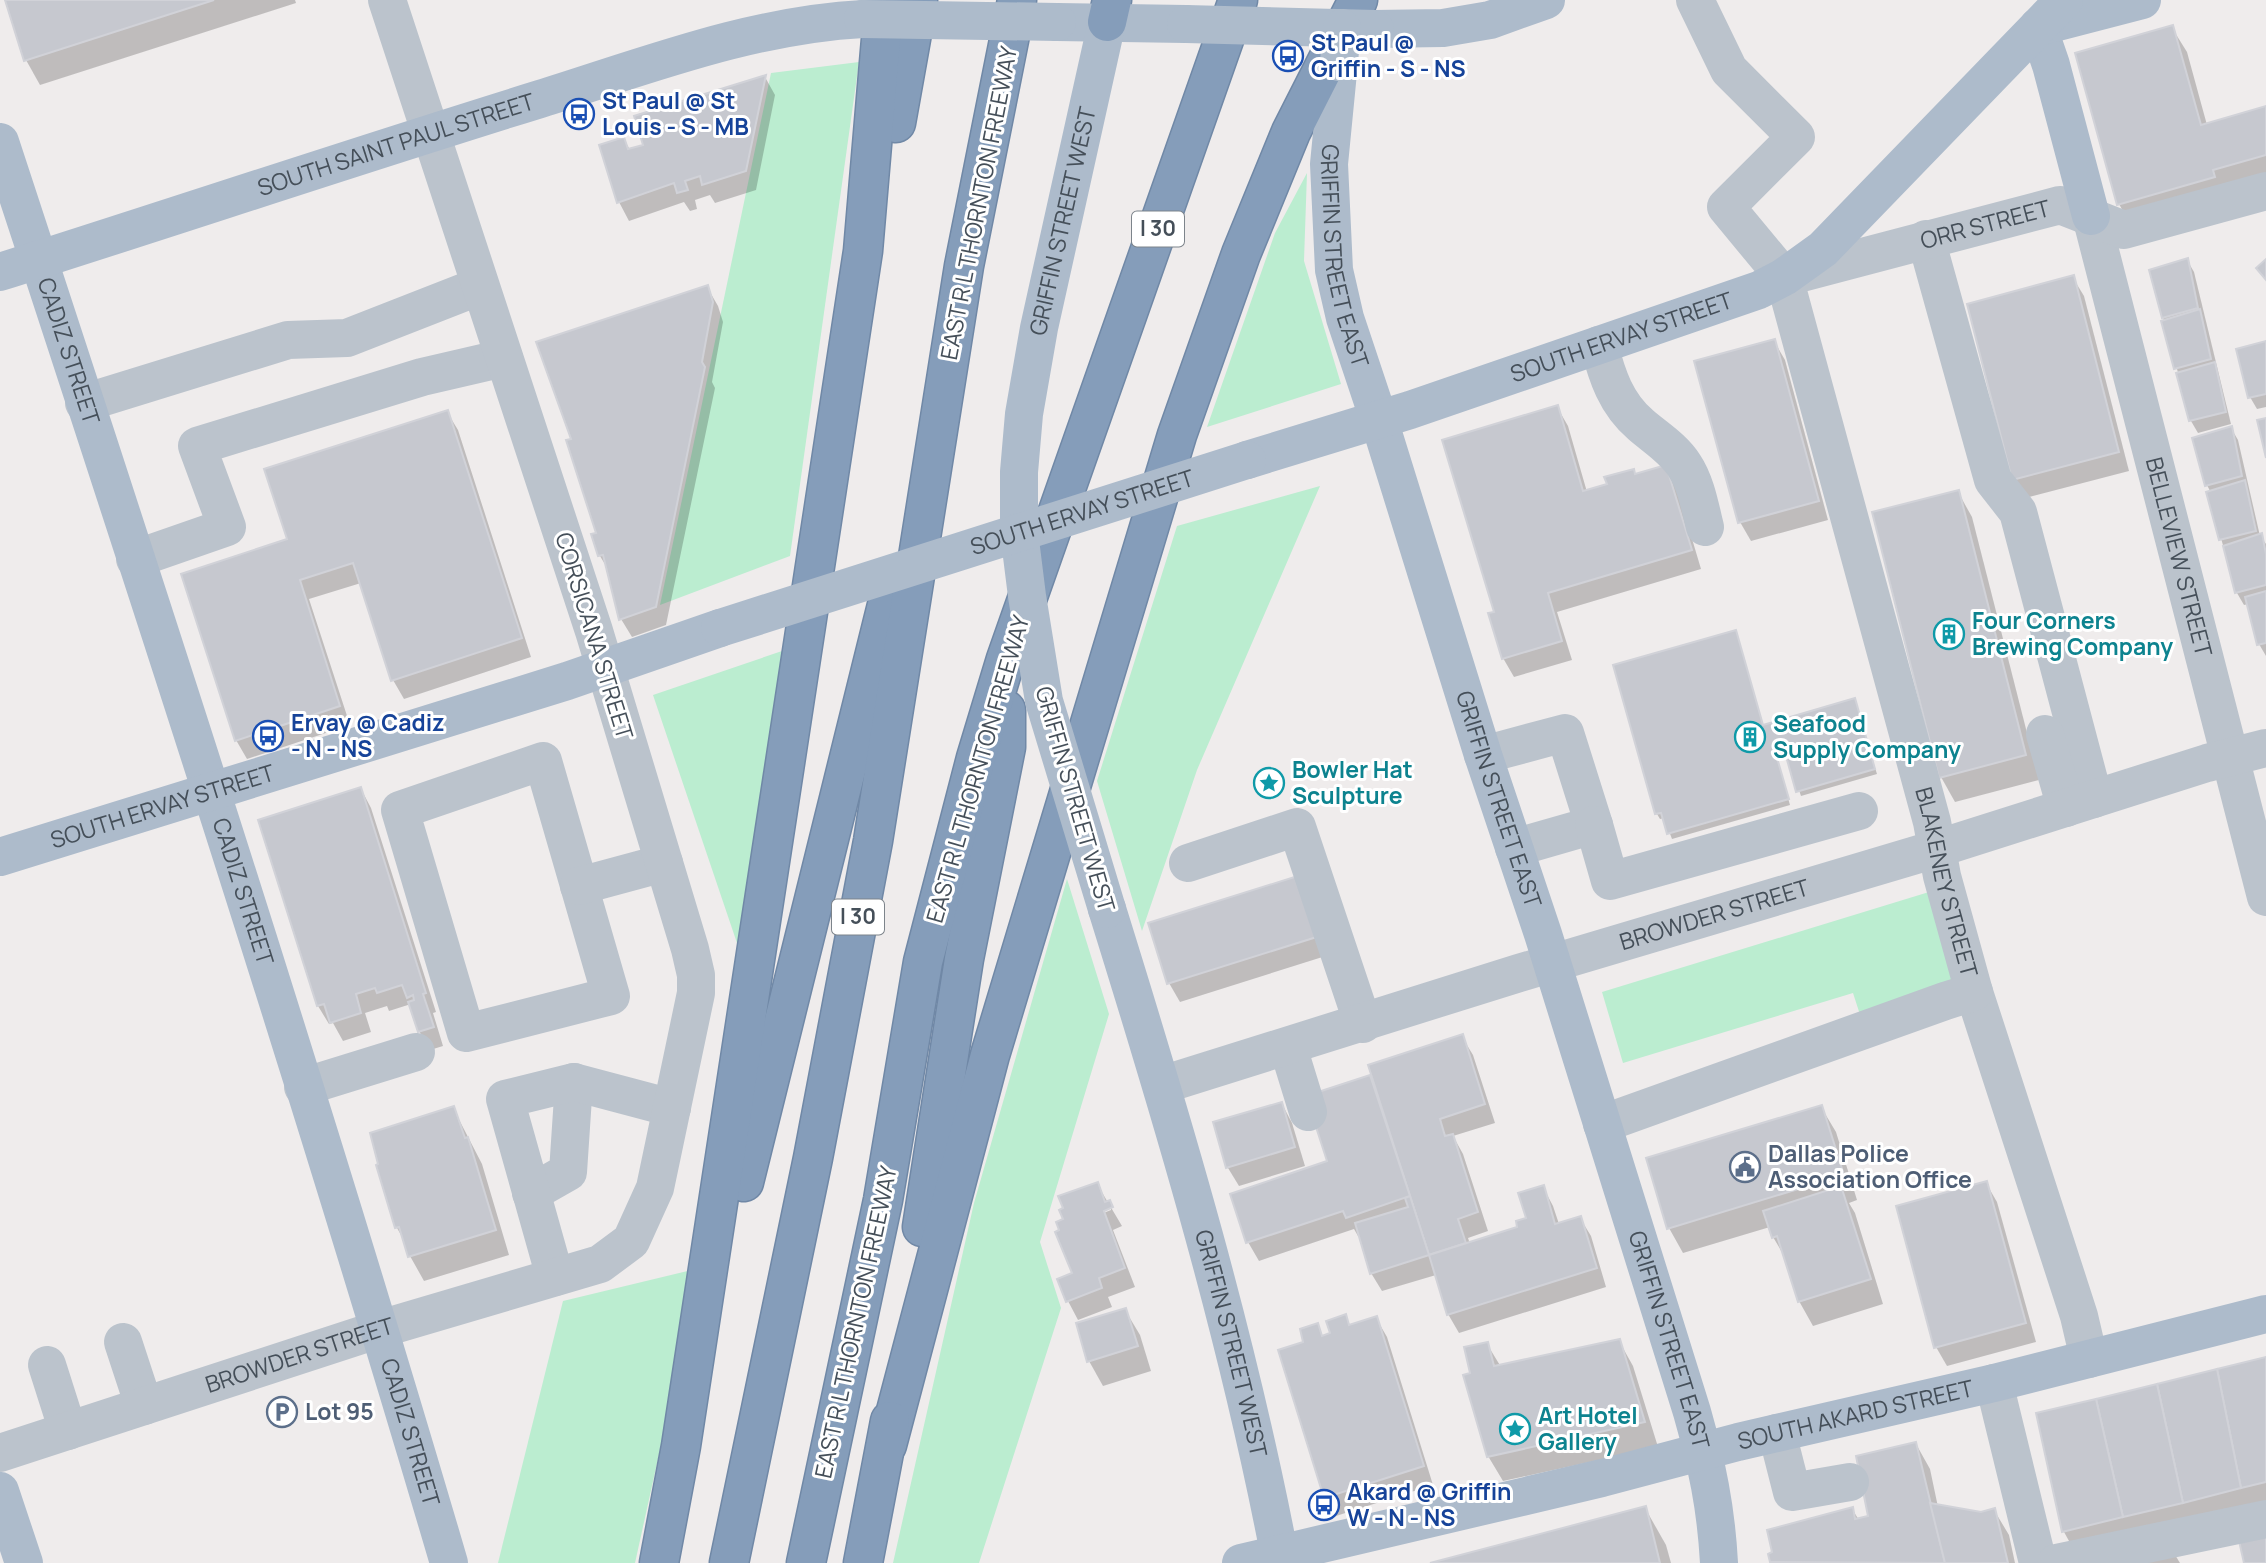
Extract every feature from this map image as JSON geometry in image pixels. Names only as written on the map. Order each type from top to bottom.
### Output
[{"type":"highway","points":[[863,251],[893,136],[918,0]]},
{"type":"highway","name":"EAST R L THORNTON FREEWAY","points":[[729,1563],[813,1158],[873,841],[964,266],[1017,0]]},
{"type":"highway","name":"EAST R L THORNTON FREEWAY","points":[[806,1563],[883,1200],[923,962],[976,758],[1006,659],[1238,0]]},
{"type":"highway","points":[[659,1563],[681,1446],[863,251],[881,39],[875,9]]},
{"type":"highway","points":[[887,1445],[990,1055],[1177,435],[1241,254],[1292,132],[1355,14]]},
{"type":"highway","points":[[681,1446],[777,1042],[899,556],[964,266]]},
{"type":"highway","points":[[863,1563],[887,1445],[964,959],[1006,747],[1006,659]]},
{"type":"main road","name":"SOUTH SAINT PAUL STREET","points":[[0,272],[723,42],[875,9],[1056,22],[1109,11],[1186,24],[1355,14],[1443,28],[1490,20],[1546,0]]},
{"type":"main road","points":[[2091,216],[2051,65],[2051,13],[2142,0]]},
{"type":"main road","name":"GRIFFIN STREET WEST","points":[[1109,11],[1039,328],[1024,414],[1019,472],[1019,532],[1044,701],[1162,1085],[1217,1282],[1272,1514],[1280,1559]]},
{"type":"main road","name":"SOUTH ERVAY STREET","points":[[0,857],[605,668],[720,628],[1019,532],[1379,420],[1759,290],[1784,277],[1823,249],[2051,13]]},
{"type":"main road","name":"GRIFFIN STREET EAST","points":[[1355,14],[1337,88],[1329,164],[1334,270],[1345,318],[1552,964],[1703,1452],[1712,1489],[1720,1563]]},
{"type":"main road","name":"CADIZ STREET","points":[[0,142],[380,1329],[449,1563]]},
{"type":"main road","name":"SOUTH AKARD STREET","points":[[1241,1563],[1280,1559],[1777,1433],[1994,1383],[2266,1314]]},
{"type":"main road","points":[[0,1491],[24,1563]]},
{"type":"street","name":"CORSICANA STREET","points":[[387,0],[605,668],[696,975],[696,993],[655,1188],[631,1241],[600,1264]]},
{"type":"street","points":[[1695,0],[1729,70],[1796,137],[1726,207],[1784,277]]},
{"type":"street","name":"ORR STREET","points":[[1784,277],[2060,205],[2124,230],[2266,191]]},
{"type":"street","name":"BELLEVIEW STREET","points":[[2091,216],[2248,752],[2266,897]]},
{"type":"street","points":[[1926,239],[1993,480],[2018,512],[2080,803]]},
{"type":"street","name":"BLAKENEY STREET","points":[[1784,277],[1932,822],[1936,849],[1974,992],[2075,1303],[2089,1359]]},
{"type":"street","points":[[84,403],[288,340],[347,338],[480,286]]},
{"type":"street","points":[[1599,345],[1608,380],[1620,403],[1639,425],[1666,444],[1685,466],[1695,489],[1705,527]]},
{"type":"street","points":[[135,559],[227,527],[197,446],[422,377],[504,358]]},
{"type":"street","points":[[1483,755],[1565,733],[1610,881],[1858,811]]},
{"type":"street","points":[[2045,734],[2080,803]]},
{"type":"street","name":"BROWDER STREET","points":[[1162,1085],[2248,752]]},
{"type":"street","points":[[543,761],[579,886],[611,996],[466,1033],[400,810],[543,761]]},
{"type":"street","points":[[1514,848],[1594,825]]},
{"type":"street","points":[[1188,863],[1297,827],[1363,1024]]},
{"type":"street","points":[[579,886],[664,863]]},
{"type":"street","points":[[1602,1124],[1974,992]]},
{"type":"street","points":[[1288,1047],[1308,1112]]},
{"type":"street","points":[[303,1087],[416,1052]]},
{"type":"street","points":[[531,1193],[568,1172],[574,1082]]},
{"type":"street","points":[[555,1277],[505,1099],[574,1082],[672,1108]]},
{"type":"street","name":"BROWDER STREET","points":[[0,1453],[380,1329],[600,1264]]},
{"type":"street","points":[[123,1342],[144,1406]]},
{"type":"street","points":[[47,1366],[68,1431]]},
{"type":"street","points":[[1994,1383],[2038,1563]]},
{"type":"street","points":[[1777,1433],[1792,1492],[1850,1482]]},
{"type":"street","points":[[2056,1563],[2266,1519]]},
{"type":"green space","points":[[859,62],[790,556],[660,605],[771,73]]},
{"type":"green space","points":[[1307,173],[1304,261],[1341,384],[1207,427],[1275,233]]},
{"type":"green space","points":[[1320,486],[1197,770],[1142,931],[1097,781],[1177,526]]},
{"type":"green space","points":[[785,650],[738,946],[653,695]]},
{"type":"green space","points":[[1067,879],[1109,1014],[1040,1242],[1061,1308],[979,1563],[893,1563],[974,1203]]},
{"type":"green space","points":[[1929,892],[1961,1001],[1865,1030],[1853,993],[1623,1063],[1602,992]]},
{"type":"green space","points":[[700,1268],[635,1563],[498,1563],[563,1301]]},
{"type":"building","points":[[5,0],[214,0],[24,61]]},
{"type":"building","points":[[2173,25],[2201,125],[2266,106],[2266,155],[2213,170],[2215,177],[2117,205],[2075,53]]},
{"type":"building","points":[[766,75],[746,171],[702,185],[700,176],[685,181],[688,190],[677,193],[674,183],[617,203],[599,145],[624,137],[628,149],[643,145],[634,116]]},
{"type":"building","points":[[2188,258],[2198,308],[2162,318],[2149,270]]},
{"type":"building","points":[[2266,259],[2266,280],[2256,268]]},
{"type":"building","points":[[2074,275],[2119,452],[2012,480],[1967,304]]},
{"type":"building","points":[[708,285],[713,302],[702,362],[705,367],[656,607],[619,620],[603,555],[598,556],[591,534],[596,533],[566,440],[571,439],[536,342]]},
{"type":"building","points":[[2200,309],[2211,359],[2174,369],[2161,321]]},
{"type":"building","points":[[1775,339],[1819,501],[1738,523],[1694,361]]},
{"type":"building","points":[[2266,341],[2266,394],[2248,398],[2236,349]]},
{"type":"building","points":[[2215,362],[2226,412],[2189,421],[2176,373]]},
{"type":"building","points":[[1558,405],[1583,491],[1607,484],[1604,477],[1634,469],[1635,474],[1666,465],[1692,550],[1548,593],[1562,641],[1502,659],[1488,613],[1494,612],[1442,440]]},
{"type":"building","points":[[448,410],[522,638],[391,681],[353,563],[300,580],[340,706],[235,741],[181,574],[287,539],[264,469]]},
{"type":"building","points":[[2266,418],[2266,458],[2257,420]]},
{"type":"building","points":[[2232,426],[2242,476],[2205,486],[2192,438]]},
{"type":"building","points":[[2245,480],[2256,531],[2219,540],[2206,492]]},
{"type":"building","name":"Four Corners Brewing Company","points":[[1959,490],[2026,755],[1939,778],[1872,512]]},
{"type":"building","points":[[2262,533],[2266,554],[2266,585],[2235,593],[2223,546]]},
{"type":"building","points":[[2266,591],[2266,643],[2257,645],[2245,597]]},
{"type":"building","name":"Seafood Supply Company","points":[[1736,630],[1763,725],[1855,698],[1875,769],[1796,792],[1784,749],[1775,751],[1789,799],[1667,834],[1661,813],[1655,814],[1613,665]]},
{"type":"building","points":[[361,787],[426,993],[423,994],[434,1027],[418,1032],[408,1002],[414,1000],[413,995],[407,998],[402,985],[377,993],[375,988],[356,994],[361,1013],[330,1023],[324,1004],[317,1006],[258,820]]},
{"type":"building","points":[[1304,874],[1323,935],[1167,984],[1148,923]]},
{"type":"building","points":[[1463,1034],[1485,1104],[1440,1119],[1445,1136],[1453,1134],[1478,1212],[1458,1219],[1466,1243],[1429,1255],[1368,1065]]},
{"type":"building","points":[[1370,1075],[1410,1196],[1346,1218],[1343,1211],[1246,1243],[1230,1194],[1327,1161],[1306,1096]]},
{"type":"building","points":[[1282,1102],[1295,1147],[1226,1168],[1213,1122]]},
{"type":"building","name":"Dallas Police Association Office","points":[[1822,1105],[1844,1175],[1667,1229],[1646,1158]]},
{"type":"building","points":[[454,1106],[465,1138],[468,1137],[496,1230],[408,1257],[399,1227],[395,1228],[376,1165],[378,1164],[370,1133]]},
{"type":"building","points":[[1987,1181],[2026,1323],[1934,1348],[1896,1206]]},
{"type":"building","points":[[1098,1182],[1105,1202],[1110,1200],[1113,1207],[1104,1211],[1125,1268],[1099,1278],[1102,1288],[1066,1302],[1057,1279],[1072,1273],[1055,1232],[1059,1230],[1056,1222],[1063,1219],[1059,1210],[1063,1208],[1058,1196]]},
{"type":"building","points":[[1544,1185],[1555,1224],[1581,1216],[1597,1268],[1447,1315],[1429,1255],[1517,1227],[1516,1221],[1526,1218],[1518,1193]]},
{"type":"building","points":[[1841,1186],[1871,1279],[1798,1302],[1777,1236],[1772,1238],[1763,1211]]},
{"type":"building","points":[[1410,1196],[1429,1255],[1370,1274],[1355,1223],[1408,1207],[1405,1198]]},
{"type":"building","points":[[1126,1308],[1138,1346],[1087,1362],[1076,1323]]},
{"type":"building","points":[[1346,1314],[1349,1325],[1377,1316],[1424,1466],[1324,1498],[1278,1350],[1303,1342],[1300,1329],[1318,1323],[1322,1336],[1330,1333],[1326,1321]]},
{"type":"building","points":[[1620,1339],[1645,1422],[1487,1457],[1463,1375],[1470,1373],[1464,1347],[1488,1342],[1494,1366]]},
{"type":"building","points":[[2266,1357],[2266,1482],[2241,1488],[2217,1369]]},
{"type":"building","points":[[2217,1369],[2241,1488],[2183,1503],[2157,1384]]},
{"type":"building","points":[[2157,1384],[2183,1503],[2123,1517],[2096,1399]]},
{"type":"building","points":[[2096,1399],[2123,1517],[2062,1532],[2036,1413]]},
{"type":"building","points":[[1916,1442],[1945,1563],[1770,1562],[1768,1554],[1772,1552],[1767,1530],[1853,1507],[1855,1519],[1868,1516],[1856,1456]]},
{"type":"building","points":[[1930,1503],[1981,1512],[1995,1508],[2008,1563],[1945,1563]]},
{"type":"building","points":[[1646,1506],[1660,1563],[1430,1563]]},
{"type":"building","points":[[2266,1525],[2266,1563],[2244,1563],[2237,1532]]},
{"type":"place","name":"St Paul @ Griffin - S - NS","points":[[1288,56]]},
{"type":"place","name":"St Paul @ St Louis - S - MB","points":[[579,114]]},
{"type":"place","name":"Four Corners Brewing Company","points":[[1949,634]]},
{"type":"place","name":"Ervay @ Cadiz - N - NS","points":[[268,736]]},
{"type":"place","name":"Seafood Supply Company","points":[[1750,737]]},
{"type":"place","name":"Bowler Hat Sculpture","points":[[1269,783]]},
{"type":"place","name":"Dallas Police Association Office","points":[[1745,1167]]},
{"type":"place","name":"Lot 95","points":[[282,1412]]},
{"type":"place","name":"Art Hotel Gallery","points":[[1515,1429]]},
{"type":"place","name":"Akard @ Griffin W - N - NS","points":[[1324,1505]]}]
